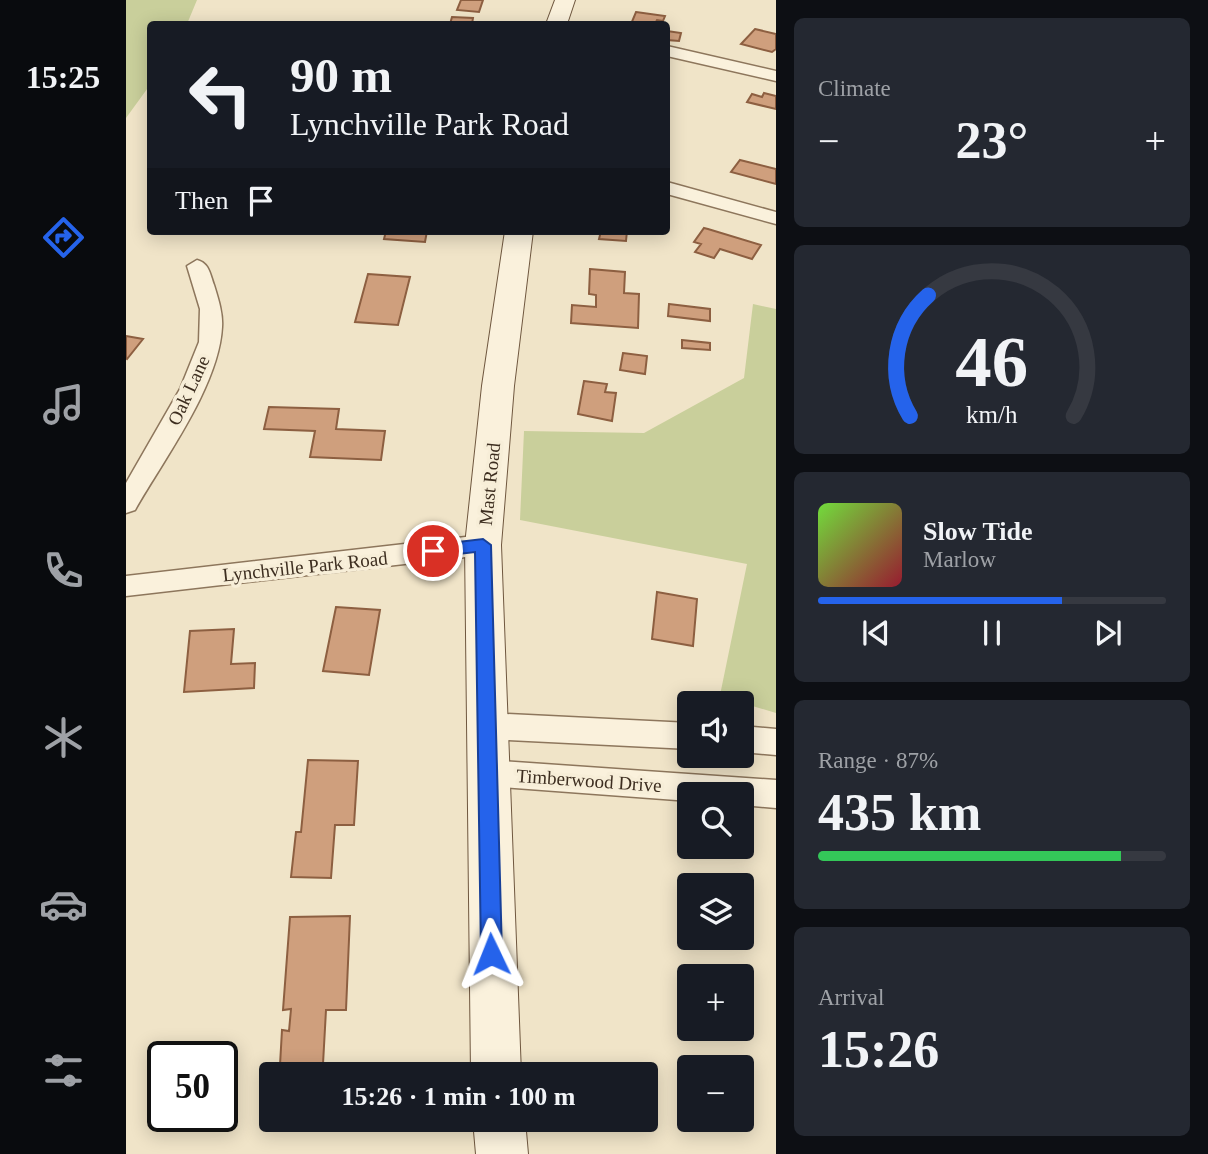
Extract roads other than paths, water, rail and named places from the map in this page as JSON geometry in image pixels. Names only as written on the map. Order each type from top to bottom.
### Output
[{"type":"main road","points":[[558,21],[565,0]]},
{"type":"main road","name":"Mast Road","points":[[496,1062],[486,773],[483,545],[498,386],[518,235]]},
{"type":"main road","points":[[500,1132],[502,1154]]},
{"type":"street","points":[[670,52],[776,76]]},
{"type":"street","points":[[670,189],[776,218]]},
{"type":"street","name":"Oak Lane","points":[[126,504],[167,433],[209,343],[212,326],[197,267]]},
{"type":"street","name":"Lynchville Park Road","points":[[126,586],[483,545]]},
{"type":"street","points":[[486,726],[677,735]]},
{"type":"street","points":[[754,740],[776,742]]},
{"type":"street","name":"Timberwood Drive","points":[[486,773],[776,794]]}]
